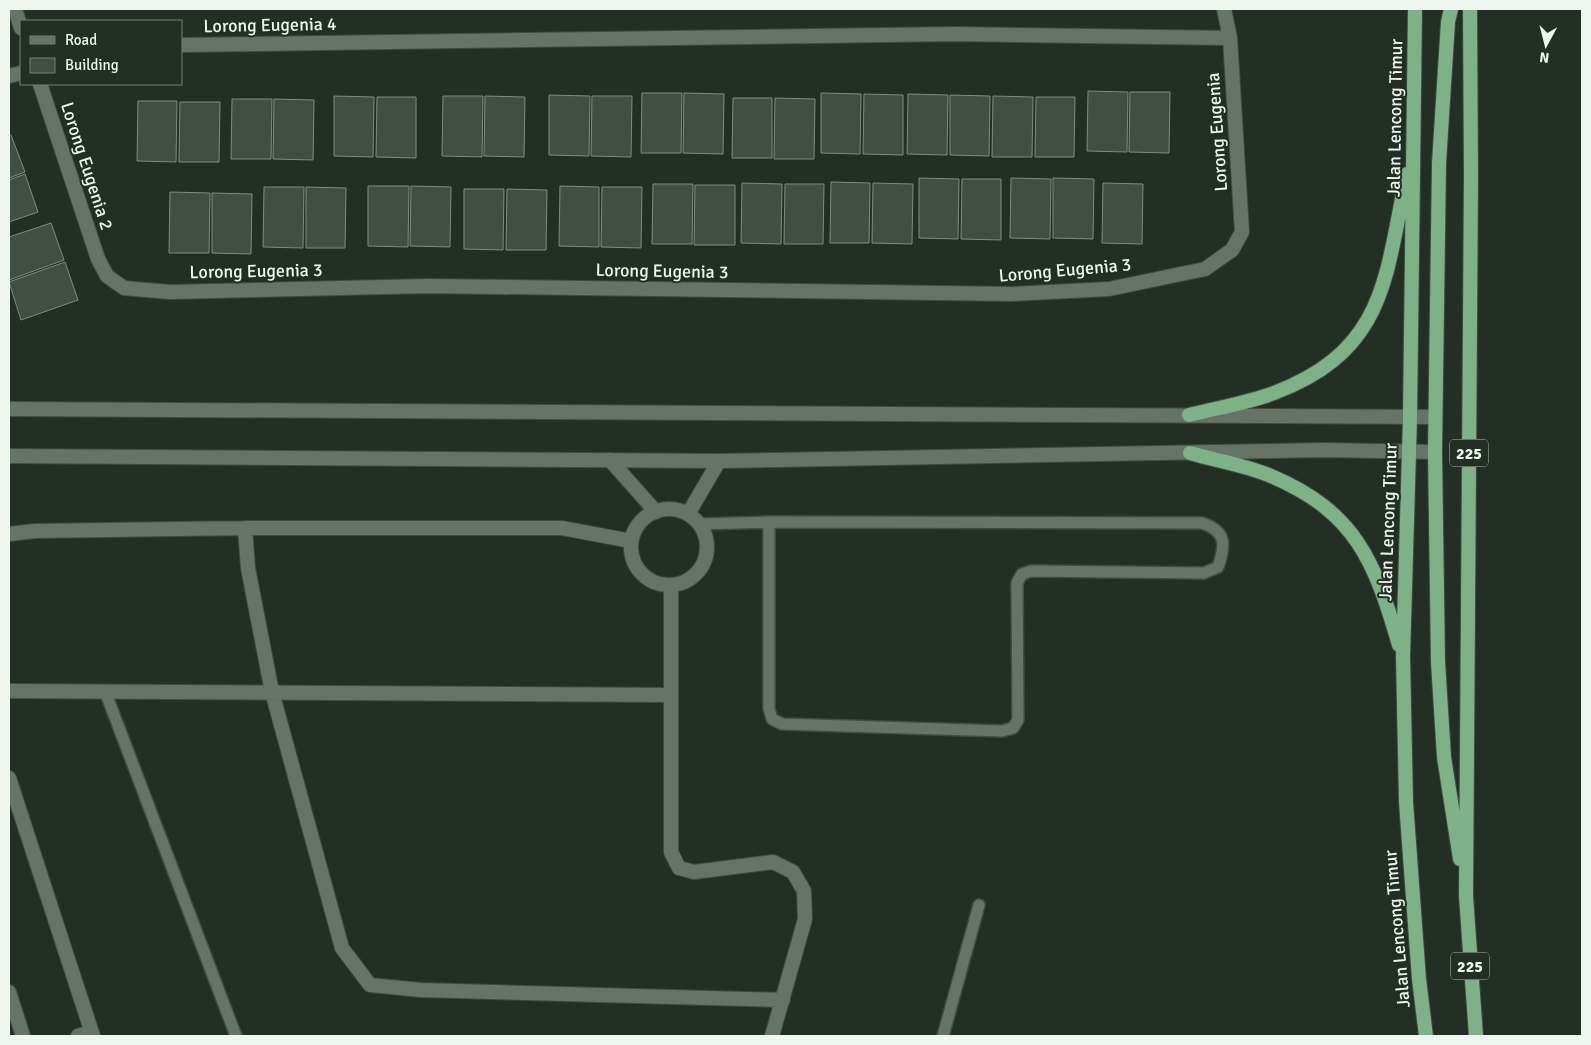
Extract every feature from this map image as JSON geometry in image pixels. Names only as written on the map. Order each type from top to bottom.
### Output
[{"type":"highway","name":"Jalan Lencong Timur","points":[[1415,9],[1410,418],[1403,658],[1406,802],[1419,979],[1426,1036]]},
{"type":"highway","name":"225","points":[[1451,9],[1448,22],[1439,163],[1435,417],[1438,662],[1444,757],[1466,896]]},
{"type":"highway","name":"225","points":[[1470,9],[1471,177],[1466,896],[1476,1036]]},
{"type":"highway","points":[[1189,415],[1274,393],[1324,367],[1340,356],[1358,337],[1374,310],[1383,285],[1413,144]]},
{"type":"highway","points":[[1190,453],[1270,475],[1312,495],[1340,520],[1361,546],[1383,590],[1403,658]]},
{"type":"street","points":[[15,9],[20,25]]},
{"type":"street","name":"Lorong Eugenia","points":[[1224,9],[1230,38],[1242,232],[1232,250]]},
{"type":"street","name":"Lorong Eugenia 4","points":[[182,45],[955,34],[1230,38]]},
{"type":"street","name":"Lorong Eugenia 2","points":[[40,85],[98,260]]},
{"type":"street","name":"Lorong Eugenia 3","points":[[98,260],[107,276],[124,288],[170,292],[428,286],[1011,294],[1119,287],[1205,270],[1232,250]]},
{"type":"street","points":[[9,409],[1435,417]]},
{"type":"street","points":[[9,456],[719,461],[1324,450],[1435,452]]},
{"type":"street","points":[[610,460],[656,512]]},
{"type":"street","points":[[688,514],[719,461]]},
{"type":"street","points":[[676,510],[688,514],[699,524],[705,534],[707,546],[701,568],[693,577],[683,583],[671,585],[649,580],[640,572],[631,552],[632,541],[641,522],[656,512],[676,510]]},
{"type":"street","points":[[9,534],[35,531],[245,528],[562,528],[632,541]]},
{"type":"street","points":[[245,528],[248,568],[272,692],[342,948],[370,985],[421,990],[783,1000]]},
{"type":"street","points":[[671,585],[671,852],[679,868],[694,872],[772,862],[793,872],[804,891],[805,919],[772,1036]]},
{"type":"street","points":[[9,690],[671,695]]},
{"type":"street","points":[[9,778],[92,1034],[78,1036]]},
{"type":"street","points":[[9,992],[23,1036]]},
{"type":"lane","points":[[699,524],[769,522],[1202,523],[1216,528],[1223,537],[1223,555],[1218,567],[1204,573],[1031,571],[1022,574],[1017,584],[1018,720],[1013,728],[1002,731],[782,724],[772,719],[769,709],[769,522]]},
{"type":"lane","points":[[105,691],[236,1036]]},
{"type":"lane","points":[[943,1036],[979,905]]},
{"type":"building","points":[[1088,91],[1128,92],[1127,152],[1087,151]]},
{"type":"building","points":[[1130,92],[1170,92],[1169,153],[1129,152]]},
{"type":"building","points":[[642,93],[682,93],[681,153],[641,153]]},
{"type":"building","points":[[684,93],[724,94],[723,154],[683,153]]},
{"type":"building","points":[[821,93],[861,94],[860,154],[821,153]]},
{"type":"building","points":[[864,94],[903,95],[903,155],[863,154]]},
{"type":"building","points":[[908,94],[948,95],[947,155],[907,154]]},
{"type":"building","points":[[549,95],[590,96],[589,156],[549,155]]},
{"type":"building","points":[[950,95],[990,96],[989,156],[950,155]]},
{"type":"building","points":[[334,96],[374,97],[373,157],[334,156]]},
{"type":"building","points":[[443,96],[483,96],[482,157],[442,156]]},
{"type":"building","points":[[485,96],[525,97],[524,157],[484,156]]},
{"type":"building","points":[[592,96],[632,96],[631,157],[591,156]]},
{"type":"building","points":[[993,96],[1033,97],[1032,157],[992,157]]},
{"type":"building","points":[[377,97],[416,97],[416,158],[376,157]]},
{"type":"building","points":[[1036,97],[1075,97],[1074,157],[1035,157]]},
{"type":"building","points":[[733,98],[772,98],[772,158],[732,158]]},
{"type":"building","points":[[775,98],[815,99],[814,159],[774,159]]},
{"type":"building","points":[[232,99],[272,99],[271,159],[231,159]]},
{"type":"building","points":[[274,99],[314,100],[313,160],[273,159]]},
{"type":"building","points":[[138,101],[177,101],[176,162],[137,161]]},
{"type":"building","points":[[180,102],[220,102],[219,162],[179,162]]},
{"type":"building","points":[[9,135],[11,135],[25,172],[9,178]]},
{"type":"building","points":[[25,174],[38,212],[9,222],[9,180]]},
{"type":"building","points":[[919,178],[959,179],[958,239],[919,238]]},
{"type":"building","points":[[1011,178],[1051,179],[1050,239],[1010,238]]},
{"type":"building","points":[[1053,178],[1094,179],[1093,239],[1053,238]]},
{"type":"building","points":[[962,179],[1001,179],[1001,240],[961,239]]},
{"type":"building","points":[[831,182],[870,183],[869,243],[830,243]]},
{"type":"building","points":[[742,183],[782,184],[781,244],[741,243]]},
{"type":"building","points":[[873,183],[913,184],[912,244],[872,243]]},
{"type":"building","points":[[1103,183],[1143,184],[1142,244],[1102,243]]},
{"type":"building","points":[[653,184],[693,184],[692,244],[652,244]]},
{"type":"building","points":[[785,184],[824,184],[823,244],[784,244]]},
{"type":"building","points":[[695,185],[735,185],[735,245],[694,245]]},
{"type":"building","points":[[368,186],[409,186],[408,247],[368,246]]},
{"type":"building","points":[[411,186],[451,187],[450,247],[410,246]]},
{"type":"building","points":[[560,186],[599,187],[599,247],[559,246]]},
{"type":"building","points":[[264,187],[304,187],[303,248],[263,247]]},
{"type":"building","points":[[306,187],[346,188],[345,248],[306,248]]},
{"type":"building","points":[[602,187],[642,187],[641,248],[601,247]]},
{"type":"building","points":[[464,189],[504,189],[503,250],[464,249]]},
{"type":"building","points":[[507,189],[547,190],[546,250],[506,250]]},
{"type":"building","points":[[170,192],[210,193],[209,253],[169,253]]},
{"type":"building","points":[[212,193],[252,194],[251,254],[212,253]]},
{"type":"building","points":[[51,223],[64,260],[9,280],[9,237]]},
{"type":"building","points":[[65,262],[78,300],[21,320],[9,282]]}]
